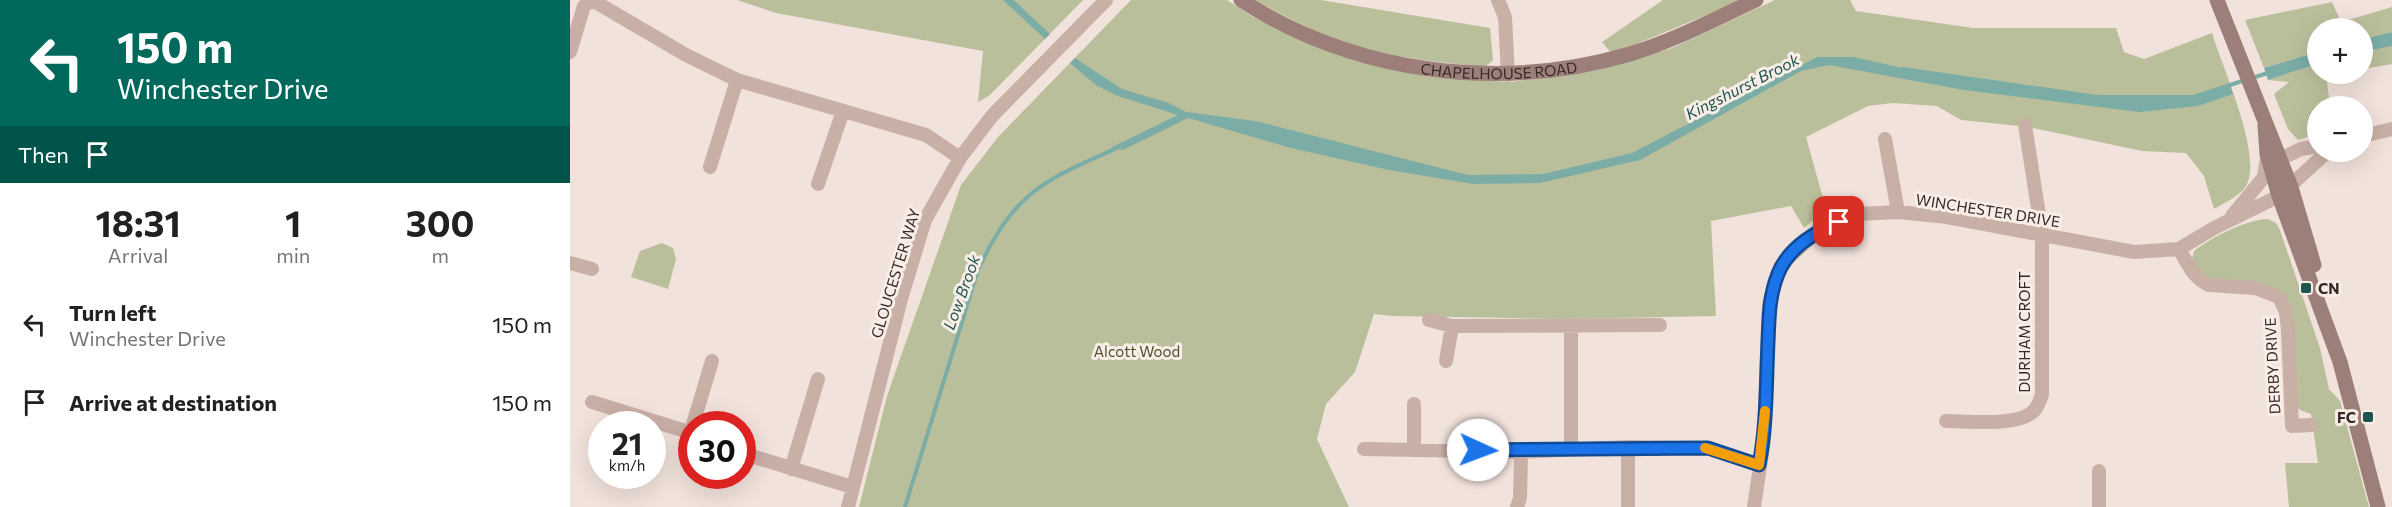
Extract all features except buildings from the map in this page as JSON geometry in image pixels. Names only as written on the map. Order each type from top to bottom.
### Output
[{"type":"street","points":[[570,52],[584,6],[592,0],[686,55],[737,80],[926,135],[960,158]]},
{"type":"street","name":"GLOUCESTER WAY","points":[[848,507],[901,299],[925,220],[960,158],[992,116],[1106,0]]},
{"type":"street","name":"CHAPELHOUSE ROAD","points":[[1241,0],[1288,27],[1380,60],[1409,66],[1508,75],[1562,69],[1631,54],[1667,41],[1756,0]]},
{"type":"street","points":[[1498,0],[1505,17],[1508,75]]},
{"type":"street","points":[[2217,0],[2262,118],[2336,352],[2378,507]]},
{"type":"street","points":[[710,167],[737,80]]},
{"type":"street","points":[[818,184],[843,111]]},
{"type":"street","name":"DURHAM CROFT","points":[[1946,421],[2016,420],[2029,415],[2037,408],[2042,395],[2042,234],[2025,125]]},
{"type":"street","points":[[2373,133],[2392,129]]},
{"type":"street","points":[[1885,139],[1898,212]]},
{"type":"street","points":[[2273,156],[2307,148]]},
{"type":"street","points":[[2273,156],[2274,177],[2285,191]]},
{"type":"street","name":"WINCHESTER DRIVE","points":[[2227,222],[2264,177],[2273,156]]},
{"type":"street","points":[[2285,191],[2314,162]]},
{"type":"street","name":"WINCHESTER DRIVE","points":[[1754,507],[1764,440],[1769,304],[1778,272],[1799,246],[1819,230],[1859,214],[1898,212],[1947,217],[2134,252],[2179,249],[2285,191]]},
{"type":"street","name":"DERBY DRIVE","points":[[2179,249],[2189,267],[2202,282],[2209,285],[2255,288],[2279,297],[2286,312],[2288,330],[2292,426],[2312,425]]},
{"type":"street","points":[[570,263],[592,269]]},
{"type":"street","points":[[1429,320],[1452,326],[1660,325]]},
{"type":"street","points":[[1446,361],[1452,326]]},
{"type":"street","points":[[1571,327],[1571,449]]},
{"type":"street","points":[[697,411],[712,361]]},
{"type":"street","points":[[791,469],[818,379]]},
{"type":"street","points":[[592,402],[678,426]]},
{"type":"street","points":[[1413,449],[1414,404]]},
{"type":"street","points":[[1364,449],[1521,452],[1628,447],[1708,448],[1759,465]]},
{"type":"street","points":[[1628,447],[1628,507]]},
{"type":"street","points":[[1516,507],[1520,498],[1521,452]]},
{"type":"street","points":[[756,458],[852,488]]},
{"type":"street","points":[[2099,471],[2099,507]]},
{"type":"green space","points":[[737,0],[1083,0],[990,95],[978,102],[983,51],[776,13]]},
{"type":"green space","name":"Alcott Wood","points":[[1131,0],[1227,0],[1253,17],[1338,55],[1429,77],[1512,82],[1598,70],[1672,48],[1775,0],[1850,0],[1856,11],[1973,28],[2116,28],[2124,52],[2144,59],[2212,33],[2239,110],[2249,152],[2250,170],[2245,188],[2214,209],[2204,176],[2186,153],[2142,151],[2029,127],[1961,120],[1937,106],[1893,103],[1868,106],[1806,137],[1826,209],[1804,228],[1791,206],[1711,221],[1716,316],[1563,319],[1374,314],[1355,372],[1326,404],[1317,439],[1349,507],[859,507],[887,396],[961,185],[998,137]]},
{"type":"green space","points":[[1254,0],[1321,0],[1490,28],[1493,60],[1485,67],[1369,50],[1325,35]]},
{"type":"green space","points":[[1663,0],[1743,0],[1612,54],[1602,42]]},
{"type":"green space","points":[[2332,2],[2339,18],[2307,18],[2307,55],[2264,68],[2245,20]]},
{"type":"green space","points":[[2392,7],[2392,32],[2373,37],[2373,18],[2355,18]]},
{"type":"green space","points":[[2392,46],[2392,64],[2373,67],[2373,50]]},
{"type":"green space","points":[[2307,67],[2307,84],[2327,84],[2329,96],[2307,96],[2307,137],[2298,140],[2288,129],[2274,94],[2289,82],[2268,80]]},
{"type":"green space","points":[[2268,219],[2276,223],[2280,230],[2320,348],[2329,389],[2340,401],[2369,507],[2289,507],[2285,463],[2318,463],[2311,414],[2300,410],[2295,403],[2287,302],[2200,276],[2192,259],[2194,251],[2219,235],[2249,222]]},
{"type":"green space","points":[[662,243],[673,248],[676,259],[668,289],[631,277],[640,251]]},
{"type":"water","points":[[1003,0],[1014,0],[1050,34],[1045,39]]},
{"type":"water","points":[[2392,32],[2392,46],[2373,50],[2373,37]]},
{"type":"water","points":[[2307,55],[2307,67],[2268,80],[2264,68]]},
{"type":"water","points":[[1817,57],[1854,57],[1906,69],[2097,97],[2194,97],[2230,85],[2233,94],[2198,106],[2139,112],[1964,90],[1829,65],[1801,71],[1640,160],[1540,183],[1474,184],[1389,170],[1291,148],[1188,118],[1123,150],[1112,147],[1178,115],[1118,96],[1097,86],[1070,63],[1075,58],[1122,89],[1169,103],[1186,112],[1255,121],[1468,175],[1543,174],[1632,153]]},
{"type":"waterway","name":"Kingshurst Brook","points":[[1903,69],[2097,97],[2194,97],[2245,80]]},
{"type":"waterway","name":"Kingshurst Brook","points":[[2252,78],[2271,72]]},
{"type":"waterway","name":"Low Brook","points":[[905,507],[978,270],[992,243],[1005,222],[1034,192],[1070,169],[1119,147]]},
{"type":"slow traffic","points":[[1705,448],[1759,465],[1764,440],[1765,411]]},
{"type":"place","name":"CN","points":[[2306,288]]},
{"type":"place","name":"FC","points":[[2368,417]]},
{"type":"route","points":[[1478,450],[1521,452],[1628,447],[1708,448],[1759,465],[1764,440],[1769,304],[1778,272],[1799,246],[1819,230],[1839,222]]}]
